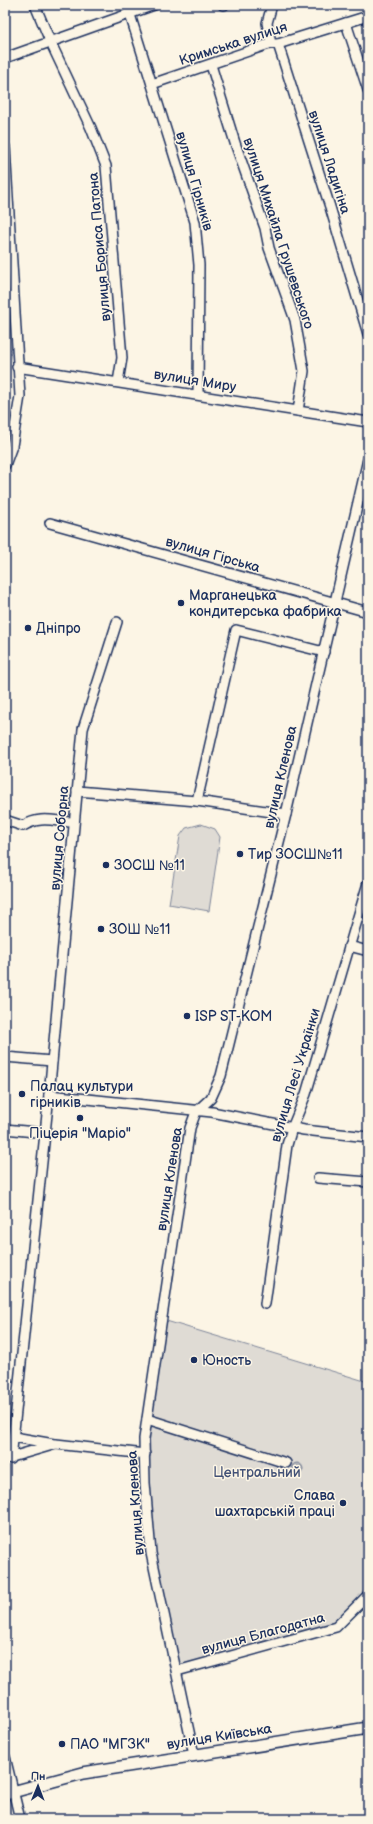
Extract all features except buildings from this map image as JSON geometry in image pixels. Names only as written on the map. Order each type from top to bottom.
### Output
[{"type":"main road","name":"вулиця Київська","points":[[9,1793],[83,1773],[368,1728]]},
{"type":"street","name":"вулиця Бориса Патона","points":[[35,5],[50,41],[91,128],[106,166],[122,358],[118,382]]},
{"type":"street","points":[[5,58],[128,9],[154,5]]},
{"type":"street","name":"вулиця Ладигіна","points":[[272,5],[267,23],[330,207],[368,334]]},
{"type":"street","name":"вулиця Гірників","points":[[128,9],[195,222],[198,266],[198,394]]},
{"type":"street","name":"Кримська вулиця","points":[[152,84],[274,44],[368,16]]},
{"type":"street","points":[[346,23],[368,90]]},
{"type":"street","name":"вулиця Михайла Грушевського","points":[[211,65],[235,143],[264,228],[269,248],[295,320],[304,371],[298,411]]},
{"type":"street","points":[[5,147],[17,367],[20,396],[12,446],[5,465]]},
{"type":"street","name":"вулиця Миру","points":[[17,367],[198,394],[368,422]]},
{"type":"street","name":"вулиця Кленова","points":[[194,1755],[151,1552],[144,1439],[190,1128],[196,1112],[210,1098],[221,1076],[286,814],[368,459]]},
{"type":"street","name":"вулиця Гірська","points":[[50,523],[368,612]]},
{"type":"street","name":"вулиця Соборна","points":[[8,1459],[14,1437],[49,1095],[83,729],[117,622]]},
{"type":"street","points":[[197,801],[236,630],[324,652]]},
{"type":"street","points":[[77,792],[197,801],[286,814]]},
{"type":"street","points":[[5,820],[23,826],[33,821],[43,819],[74,822]]},
{"type":"street","name":"вулиця Лесі Українки","points":[[265,1304],[287,1145],[292,1128],[306,1094],[368,883]]},
{"type":"street","points":[[349,946],[368,951]]},
{"type":"street","points":[[5,1058],[52,1061]]},
{"type":"street","points":[[49,1095],[196,1112],[212,1112],[292,1128],[368,1137]]},
{"type":"street","points":[[5,1129],[45,1133]]},
{"type":"street","points":[[318,1178],[368,1182]]},
{"type":"street","points":[[147,1419],[286,1463]]},
{"type":"street","points":[[14,1437],[56,1444],[145,1454]]},
{"type":"street","points":[[8,1459],[56,1444]]},
{"type":"street","name":"вулиця Благодатна","points":[[177,1671],[336,1627],[368,1595]]},
{"type":"street","points":[[5,1757],[9,1793],[20,1819]]},
{"type":"green space","points":[[201,824],[215,829],[220,837],[209,911],[169,904],[180,836],[186,828]]},
{"type":"green space","name":"Центральний","points":[[163,1320],[368,1382],[368,1595],[336,1627],[177,1671],[151,1553],[144,1439]]},
{"type":"shaded area","points":[[295,1463],[299,1463],[303,1469],[299,1475],[295,1475],[291,1471],[291,1467]]},
{"type":"place","name":"Марганецька кондитерська фабрика","points":[[181,603]]},
{"type":"place","name":"Дніпро","points":[[28,628]]},
{"type":"place","name":"Тир ЗОСШ№11","points":[[240,854]]},
{"type":"place","name":"ЗОСШ №11","points":[[106,865]]},
{"type":"place","name":"ЗОШ №11","points":[[101,929]]},
{"type":"place","name":"ISP ST-KOM","points":[[187,1016]]},
{"type":"place","name":"Палац культури гірників","points":[[22,1094]]},
{"type":"place","name":"Піцерія \"Маріо\"","points":[[80,1118]]},
{"type":"place","name":"Юность","points":[[194,1360]]},
{"type":"place","name":"Слава шахтарській праці","points":[[343,1503]]},
{"type":"place","name":"ПАО \"МГЗК\"","points":[[62,1744]]}]
